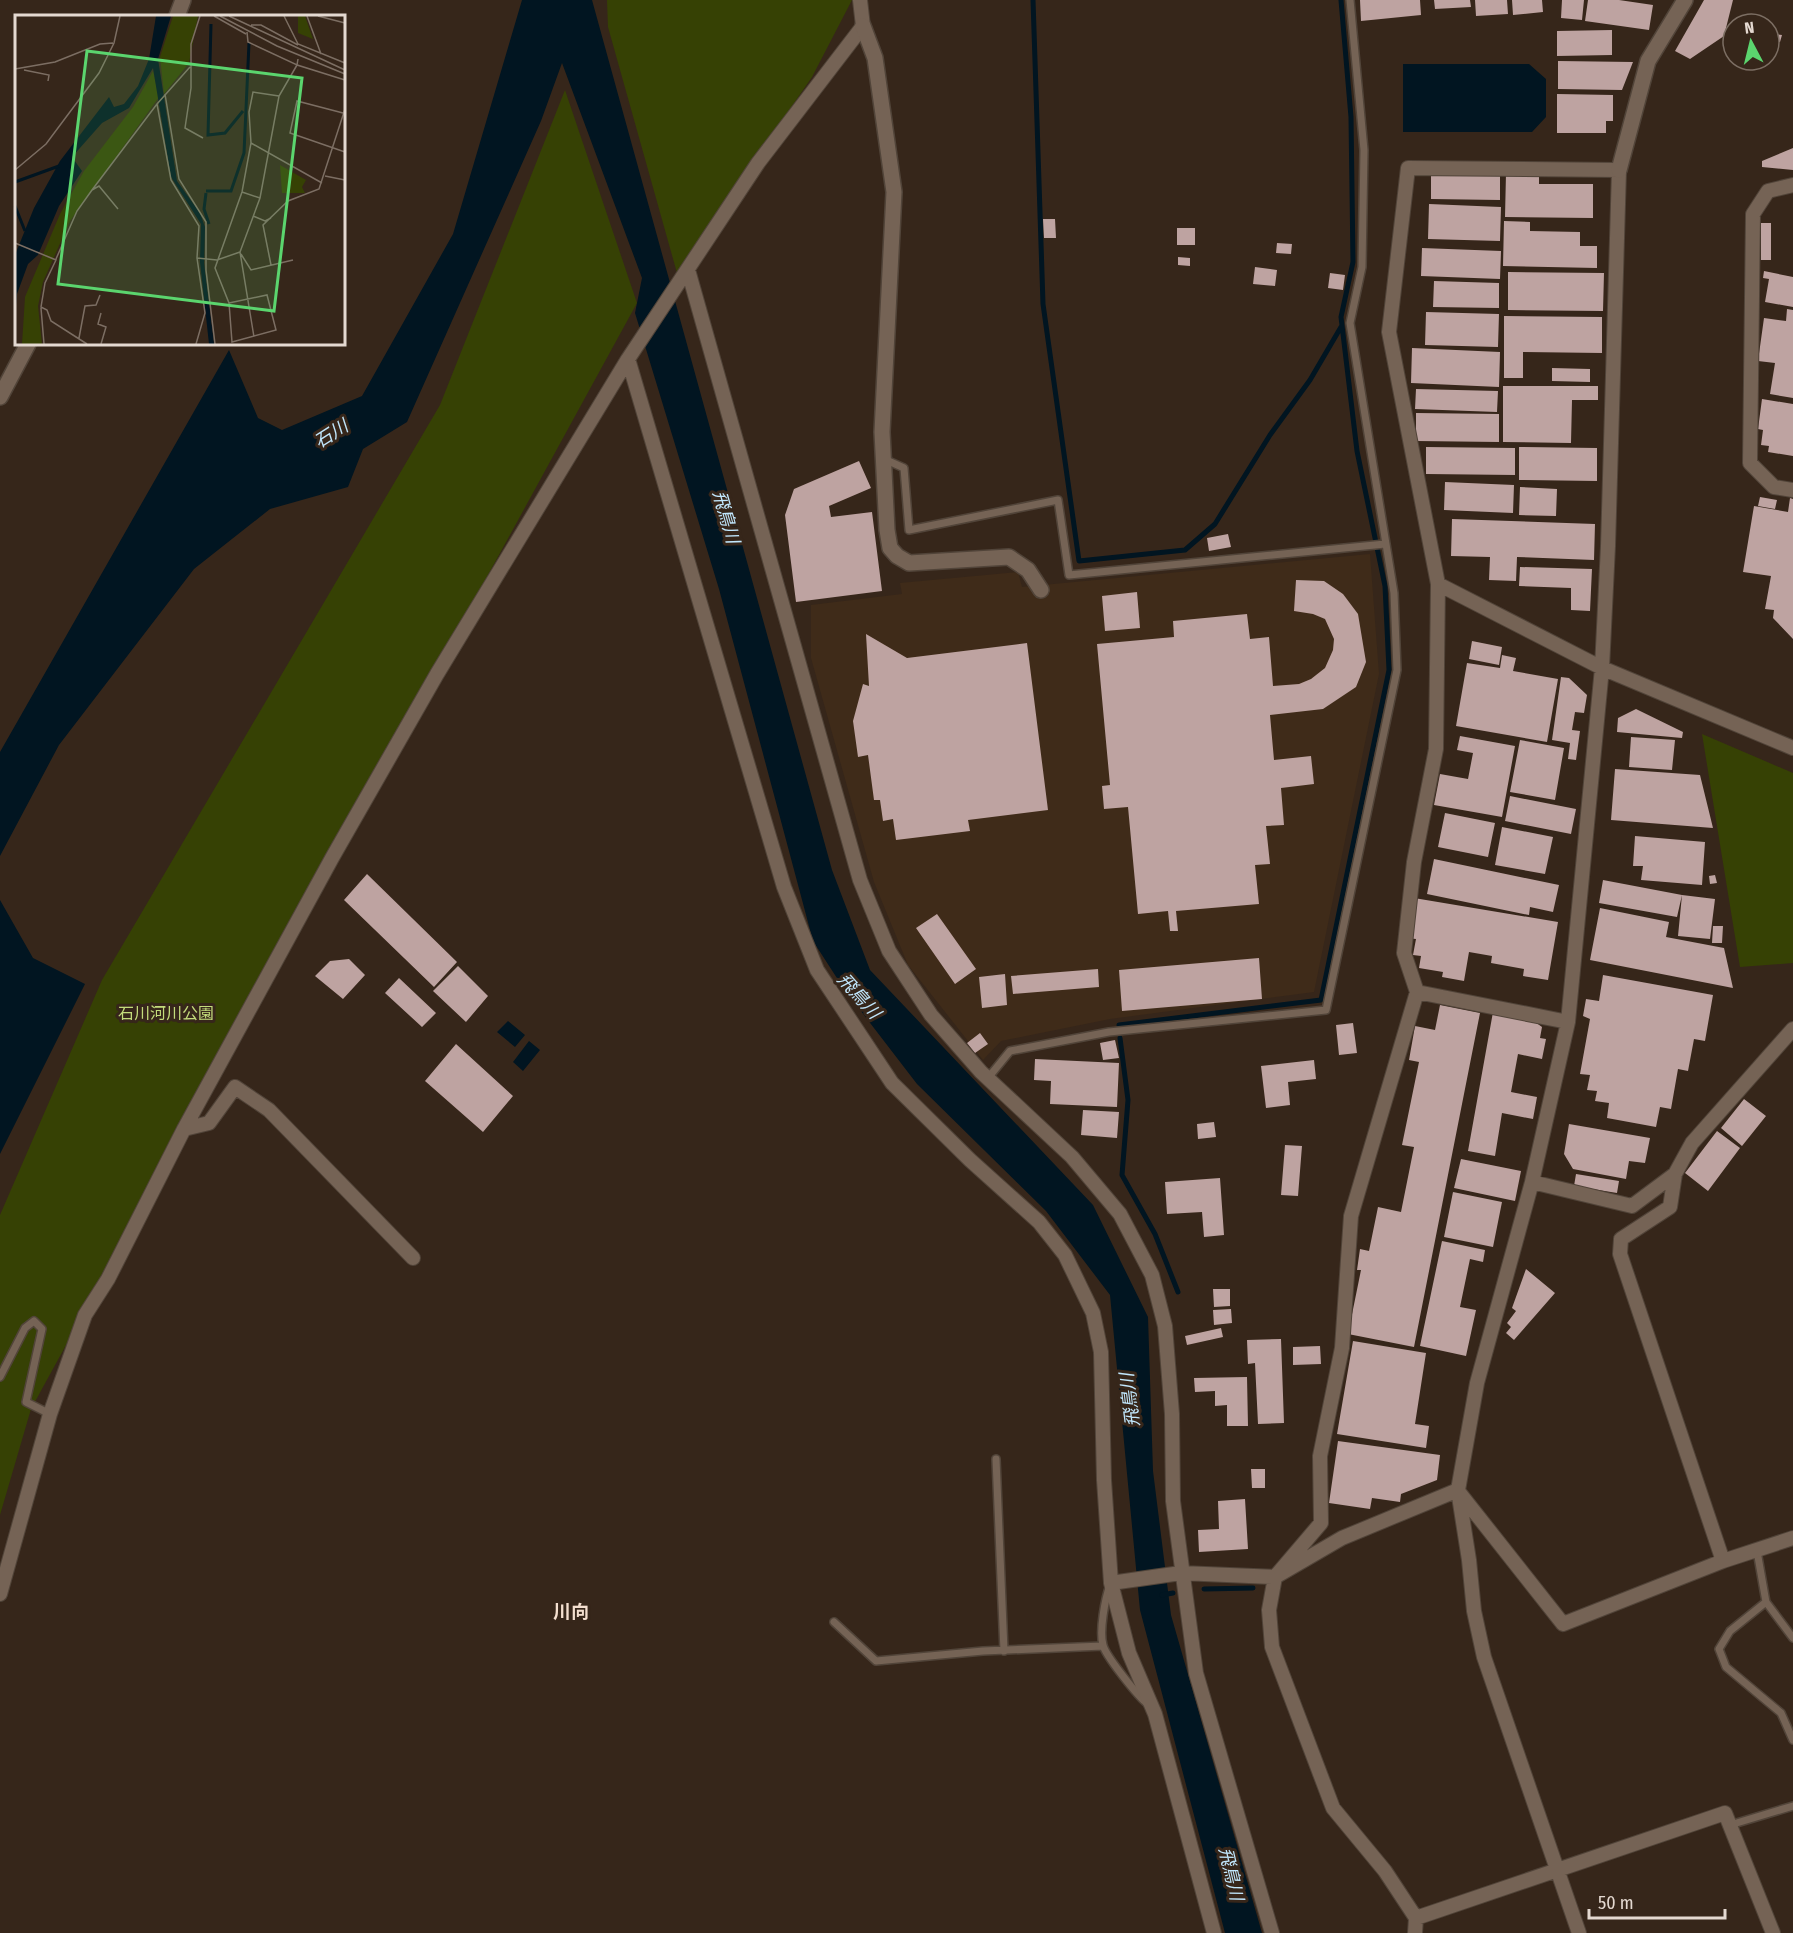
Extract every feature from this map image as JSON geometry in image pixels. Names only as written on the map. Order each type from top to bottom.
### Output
[{"type":"street","points":[[177,15],[183,0]]},
{"type":"street","points":[[860,0],[862,26],[875,58],[894,192],[882,432],[890,548],[897,556],[909,563],[985,556],[1009,557],[1028,570],[1041,590]]},
{"type":"street","points":[[1579,1933],[1484,1657],[1473,1611],[1469,1560],[1458,1490],[1477,1383],[1532,1182],[1568,1022],[1602,668],[1610,480],[1618,170],[1648,61],[1685,0]]},
{"type":"street","points":[[0,1593],[50,1414],[85,1315],[108,1279],[184,1129],[332,858],[437,674],[628,359],[758,162],[862,26]]},
{"type":"street","points":[[1415,1933],[1416,1918],[1385,1871],[1333,1808],[1272,1647],[1269,1610],[1275,1577],[1320,1523],[1320,1456],[1342,1348],[1351,1216],[1417,992],[1404,952],[1414,862],[1436,749],[1438,584],[1389,332],[1408,168],[1618,170]]},
{"type":"street","points":[[1793,185],[1768,191],[1753,214],[1750,463],[1774,487],[1793,490]]},
{"type":"street","points":[[688,270],[860,880],[889,951],[931,1015],[988,1078],[1072,1157],[1120,1214],[1152,1275],[1165,1326],[1172,1414],[1176,1573],[1196,1673],[1272,1933]]},
{"type":"street","points":[[0,397],[27,345]]},
{"type":"street","points":[[628,359],[784,887],[817,970],[892,1083],[970,1160],[1039,1222],[1065,1255],[1093,1314],[1101,1352],[1104,1480],[1115,1582],[1130,1653],[1152,1707],[1214,1933]]},
{"type":"street","points":[[1438,584],[1602,668],[1793,748]]},
{"type":"street","points":[[1417,992],[1568,1022]]},
{"type":"street","points":[[1723,1562],[1620,1254],[1621,1239],[1670,1207],[1675,1174],[1692,1143],[1793,1029]]},
{"type":"street","points":[[184,1129],[209,1123],[235,1087],[269,1110],[413,1258]]},
{"type":"street","points":[[1532,1182],[1632,1206],[1675,1174]]},
{"type":"street","points":[[1115,1582],[1176,1573],[1275,1577],[1341,1538],[1458,1490]]},
{"type":"street","points":[[1458,1490],[1563,1624],[1723,1562],[1793,1538]]},
{"type":"street","points":[[1416,1918],[1725,1813],[1773,1933]]},
{"type":"lane","points":[[988,1078],[1010,1051],[1109,1032],[1326,1010],[1397,670],[1394,593],[1350,323],[1362,267],[1364,150],[1350,0]]},
{"type":"lane","points":[[884,459],[904,468],[909,530],[1058,500],[1070,575],[1385,544]]},
{"type":"lane","points":[[0,1377],[25,1328],[34,1321],[42,1329],[26,1402],[50,1414]]},
{"type":"lane","points":[[996,1459],[1004,1651]]},
{"type":"lane","points":[[1757,1551],[1766,1602],[1793,1638]]},
{"type":"lane","points":[[1115,1582],[1105,1598],[1103,1646],[1139,1698],[1152,1707]]},
{"type":"lane","points":[[1766,1602],[1730,1631],[1719,1649],[1726,1668],[1781,1713],[1793,1740]]},
{"type":"lane","points":[[834,1622],[876,1661],[1103,1646]]},
{"type":"lane","points":[[1730,1825],[1793,1806]]},
{"type":"shaded area","points":[[1370,554],[1379,674],[1314,992],[1110,1019],[1001,1041],[983,1060],[908,965],[874,882],[811,658],[811,605],[902,594],[900,583],[1018,572],[1022,587]]},
{"type":"green space","points":[[607,0],[852,0],[812,77],[677,273],[608,27]]},
{"type":"green space","name":"石川河川公園","points":[[565,90],[637,303],[31,1409],[0,1515],[0,1215],[102,980],[440,405]]},
{"type":"green space","points":[[1702,734],[1793,773],[1793,963],[1740,967]]},
{"type":"water","points":[[522,0],[592,0],[832,870],[870,970],[1093,1205],[1148,1317],[1153,1471],[1171,1615],[1262,1933],[1225,1933],[1140,1610],[1110,1295],[1046,1211],[917,1084],[844,989],[813,941],[719,589],[635,313],[642,278],[562,63],[541,121],[407,422],[363,449],[348,487],[270,509],[194,569],[59,745],[0,856],[0,752],[229,350],[258,418],[282,430],[362,396],[453,234]]},
{"type":"water","points":[[1403,64],[1529,64],[1546,79],[1546,117],[1532,132],[1403,132]]},
{"type":"water","points":[[0,900],[33,958],[85,984],[0,1154]]},
{"type":"water","points":[[508,1021],[525,1035],[515,1047],[497,1032]]},
{"type":"water","points":[[529,1041],[540,1050],[523,1071],[513,1062]]},
{"type":"building","points":[[1360,0],[1420,0],[1421,15],[1361,21]]},
{"type":"building","points":[[1434,0],[1470,0],[1471,7],[1435,9]]},
{"type":"building","points":[[1475,0],[1507,0],[1508,14],[1476,16]]},
{"type":"building","points":[[1512,0],[1542,0],[1543,12],[1513,15]]},
{"type":"building","points":[[1562,0],[1584,0],[1582,20],[1561,18]]},
{"type":"building","points":[[1588,0],[1619,0],[1653,5],[1649,30],[1585,21]]},
{"type":"building","points":[[1704,0],[1733,0],[1730,12],[1721,12],[1721,38],[1690,59],[1675,51]]},
{"type":"building","points":[[1612,30],[1612,55],[1557,56],[1557,31]]},
{"type":"building","points":[[1558,61],[1633,62],[1622,90],[1558,89]]},
{"type":"building","points":[[1557,94],[1613,95],[1613,121],[1606,121],[1606,133],[1557,133]]},
{"type":"building","points":[[1793,148],[1793,170],[1762,167],[1762,161]]},
{"type":"building","points":[[1506,173],[1539,173],[1539,184],[1593,184],[1593,218],[1505,217]]},
{"type":"building","points":[[1431,175],[1500,175],[1500,200],[1431,199]]},
{"type":"building","points":[[1429,204],[1501,207],[1500,241],[1428,239]]},
{"type":"building","points":[[1043,219],[1055,219],[1056,238],[1044,238]]},
{"type":"building","points":[[1504,221],[1530,222],[1530,231],[1580,232],[1580,246],[1597,246],[1597,268],[1503,266]]},
{"type":"building","points":[[1761,223],[1771,223],[1771,260],[1761,260]]},
{"type":"building","points":[[1177,228],[1195,228],[1195,245],[1177,245]]},
{"type":"building","points":[[1277,243],[1292,244],[1291,254],[1276,253]]},
{"type":"building","points":[[1422,248],[1501,251],[1500,279],[1421,276]]},
{"type":"building","points":[[1178,257],[1190,258],[1190,266],[1178,265]]},
{"type":"building","points":[[1255,267],[1277,270],[1275,286],[1253,284]]},
{"type":"building","points":[[1764,271],[1793,277],[1793,307],[1765,302],[1769,279],[1763,278]]},
{"type":"building","points":[[1508,272],[1604,273],[1603,311],[1508,310]]},
{"type":"building","points":[[1330,273],[1345,275],[1343,290],[1328,288]]},
{"type":"building","points":[[1434,281],[1499,283],[1499,308],[1433,307]]},
{"type":"building","points":[[1787,309],[1793,310],[1793,398],[1770,394],[1775,363],[1758,361],[1764,318],[1786,321]]},
{"type":"building","points":[[1426,312],[1499,314],[1498,347],[1425,345]]},
{"type":"building","points":[[1504,316],[1602,317],[1602,353],[1523,352],[1523,378],[1504,378]]},
{"type":"building","points":[[1412,348],[1500,352],[1499,387],[1411,383]]},
{"type":"building","points":[[1552,368],[1590,369],[1590,382],[1552,381]]},
{"type":"building","points":[[1503,386],[1598,386],[1598,400],[1572,400],[1571,443],[1503,442]]},
{"type":"building","points":[[1416,389],[1498,391],[1497,412],[1415,409]]},
{"type":"building","points":[[1762,399],[1793,404],[1793,456],[1768,452],[1769,446],[1761,445],[1763,430],[1758,429]]},
{"type":"building","points":[[1416,413],[1499,414],[1499,442],[1416,441]]},
{"type":"building","points":[[1426,447],[1515,448],[1515,475],[1426,474]]},
{"type":"building","points":[[1519,447],[1597,448],[1597,481],[1519,480]]},
{"type":"building","points":[[859,461],[871,488],[829,506],[831,517],[872,512],[882,591],[796,602],[785,515],[794,489]]},
{"type":"building","points":[[1445,482],[1514,485],[1513,513],[1444,510]]},
{"type":"building","points":[[1520,487],[1557,489],[1556,516],[1519,515]]},
{"type":"building","points":[[1760,497],[1777,500],[1775,509],[1758,506]]},
{"type":"building","points":[[1790,498],[1793,499],[1793,639],[1773,618],[1774,610],[1765,609],[1771,576],[1743,572],[1754,506],[1788,512]]},
{"type":"building","points":[[1452,519],[1595,524],[1594,560],[1517,557],[1516,581],[1489,580],[1490,557],[1451,556]]},
{"type":"building","points":[[1228,534],[1231,547],[1209,551],[1207,538]]},
{"type":"building","points":[[1520,567],[1592,569],[1590,611],[1571,610],[1571,588],[1519,586]]},
{"type":"building","points":[[1296,580],[1324,581],[1343,594],[1358,614],[1366,662],[1356,687],[1323,709],[1270,715],[1274,760],[1311,756],[1314,784],[1281,788],[1284,825],[1266,826],[1270,864],[1255,865],[1259,904],[1176,911],[1178,931],[1170,931],[1168,911],[1138,914],[1128,807],[1104,809],[1102,786],[1110,785],[1097,644],[1174,637],[1173,621],[1247,614],[1250,639],[1269,637],[1273,686],[1299,684],[1311,679],[1325,668],[1333,650],[1334,639],[1325,619],[1313,614],[1294,611]]},
{"type":"building","points":[[1137,592],[1140,628],[1105,631],[1102,596]]},
{"type":"building","points":[[866,634],[907,658],[1027,643],[1048,810],[968,820],[970,831],[896,840],[893,819],[883,821],[880,800],[874,800],[868,755],[858,757],[853,721],[863,684],[869,686]]},
{"type":"building","points":[[1472,641],[1502,647],[1499,665],[1469,659]]},
{"type":"building","points":[[1502,655],[1516,658],[1513,671],[1558,679],[1547,742],[1456,726],[1467,663],[1500,668]]},
{"type":"building","points":[[1561,677],[1569,678],[1587,695],[1584,713],[1575,712],[1572,730],[1580,731],[1576,760],[1568,759],[1570,743],[1552,740]]},
{"type":"building","points":[[1636,709],[1683,732],[1682,738],[1617,732],[1618,718]]},
{"type":"building","points":[[1460,736],[1515,746],[1502,817],[1434,805],[1440,774],[1468,779],[1473,753],[1457,750]]},
{"type":"building","points":[[1631,737],[1675,740],[1672,770],[1629,767]]},
{"type":"building","points":[[1520,740],[1564,748],[1555,800],[1510,792]]},
{"type":"building","points":[[1615,769],[1700,775],[1713,828],[1611,820]]},
{"type":"building","points":[[1510,796],[1576,809],[1571,834],[1505,821]]},
{"type":"building","points":[[1445,813],[1495,823],[1488,857],[1438,847]]},
{"type":"building","points":[[1502,827],[1553,837],[1545,874],[1495,865]]},
{"type":"building","points":[[1635,836],[1705,842],[1702,885],[1641,880],[1643,866],[1633,866]]},
{"type":"building","points":[[1434,859],[1559,885],[1553,912],[1530,907],[1529,915],[1427,894]]},
{"type":"building","points":[[367,874],[457,962],[434,987],[344,900]]},
{"type":"building","points":[[1715,875],[1717,883],[1710,884],[1709,876]]},
{"type":"building","points":[[1603,880],[1682,895],[1677,917],[1599,903]]},
{"type":"building","points":[[1682,895],[1715,899],[1710,939],[1678,936]]},
{"type":"building","points":[[1414,898],[1558,922],[1548,980],[1523,976],[1524,969],[1491,963],[1492,956],[1469,952],[1464,981],[1442,977],[1443,972],[1419,968],[1421,956],[1413,955],[1416,939],[1407,938]]},
{"type":"building","points":[[1600,908],[1669,922],[1666,937],[1724,948],[1733,988],[1590,960]]},
{"type":"building","points":[[937,914],[976,969],[955,984],[916,928]]},
{"type":"building","points":[[1713,926],[1723,926],[1722,943],[1712,943]]},
{"type":"building","points":[[1259,958],[1262,999],[1122,1011],[1119,970]]},
{"type":"building","points":[[349,959],[365,975],[343,999],[315,976],[330,961]]},
{"type":"building","points":[[458,966],[488,996],[466,1022],[433,991]]},
{"type":"building","points":[[1098,969],[1099,987],[1013,994],[1011,976]]},
{"type":"building","points":[[1005,974],[1007,1005],[982,1008],[979,977]]},
{"type":"building","points":[[1603,975],[1713,995],[1705,1041],[1694,1039],[1688,1071],[1678,1069],[1671,1109],[1660,1107],[1656,1127],[1607,1118],[1609,1103],[1595,1101],[1597,1091],[1587,1090],[1590,1075],[1580,1074],[1590,1019],[1583,1016],[1586,999],[1599,1001]]},
{"type":"building","points":[[399,978],[436,1013],[422,1027],[385,993]]},
{"type":"building","points":[[1440,1005],[1480,1013],[1414,1347],[1348,1334],[1361,1270],[1357,1270],[1360,1249],[1369,1251],[1378,1207],[1401,1212],[1414,1147],[1402,1145],[1419,1062],[1409,1060],[1415,1026],[1435,1030]]},
{"type":"building","points":[[1493,1012],[1531,1019],[1542,1027],[1540,1038],[1546,1039],[1542,1059],[1518,1054],[1511,1092],[1537,1097],[1533,1119],[1502,1113],[1495,1156],[1468,1151]]},
{"type":"building","points":[[1353,1023],[1357,1053],[1339,1055],[1336,1025]]},
{"type":"building","points":[[980,1033],[988,1044],[975,1053],[967,1043]]},
{"type":"building","points":[[1115,1040],[1119,1058],[1103,1060],[1100,1043]]},
{"type":"building","points":[[456,1044],[513,1096],[483,1132],[425,1081]]},
{"type":"building","points":[[1035,1059],[1119,1063],[1117,1107],[1050,1104],[1051,1081],[1034,1080]]},
{"type":"building","points":[[1314,1060],[1316,1079],[1288,1082],[1290,1105],[1266,1108],[1261,1066]]},
{"type":"building","points":[[1744,1099],[1766,1116],[1742,1146],[1721,1128]]},
{"type":"building","points":[[1083,1110],[1119,1112],[1117,1138],[1081,1135]]},
{"type":"building","points":[[1214,1122],[1216,1137],[1198,1139],[1197,1124]]},
{"type":"building","points":[[1569,1124],[1650,1138],[1645,1163],[1629,1161],[1626,1179],[1573,1169],[1564,1154]]},
{"type":"building","points":[[1717,1131],[1740,1148],[1708,1191],[1685,1173]]},
{"type":"building","points":[[1285,1145],[1302,1146],[1298,1196],[1281,1195]]},
{"type":"building","points":[[1461,1159],[1521,1171],[1515,1201],[1454,1188]]},
{"type":"building","points":[[1576,1174],[1619,1181],[1617,1193],[1574,1186]]},
{"type":"building","points":[[1220,1178],[1224,1235],[1204,1237],[1202,1212],[1167,1214],[1165,1182]]},
{"type":"building","points":[[1453,1192],[1502,1202],[1493,1247],[1444,1237]]},
{"type":"building","points":[[1442,1241],[1485,1250],[1483,1262],[1470,1259],[1460,1307],[1476,1310],[1466,1356],[1420,1346]]},
{"type":"building","points":[[1526,1269],[1555,1293],[1514,1340],[1506,1333],[1511,1327],[1507,1323],[1516,1311],[1512,1308]]},
{"type":"building","points":[[1213,1289],[1230,1289],[1230,1306],[1214,1307]]},
{"type":"building","points":[[1231,1309],[1232,1323],[1214,1325],[1213,1310]]},
{"type":"building","points":[[1221,1328],[1223,1337],[1187,1345],[1185,1336]]},
{"type":"building","points":[[1281,1339],[1284,1423],[1258,1424],[1255,1363],[1248,1364],[1247,1340]]},
{"type":"building","points":[[1353,1341],[1426,1353],[1415,1424],[1429,1426],[1426,1448],[1337,1434]]},
{"type":"building","points":[[1320,1346],[1321,1364],[1293,1365],[1293,1347]]},
{"type":"building","points":[[1247,1377],[1248,1426],[1227,1426],[1227,1405],[1215,1406],[1215,1391],[1195,1392],[1194,1378]]},
{"type":"building","points":[[1338,1441],[1440,1455],[1437,1480],[1401,1494],[1400,1502],[1372,1498],[1370,1509],[1329,1503]]},
{"type":"building","points":[[1251,1469],[1265,1469],[1265,1488],[1252,1488]]},
{"type":"building","points":[[1245,1499],[1248,1549],[1199,1552],[1198,1530],[1219,1529],[1218,1501]]},
{"type":"waterway","points":[[1033,0],[1043,304],[1079,561],[1185,550],[1215,524],[1270,435],[1310,380],[1341,327]]},
{"type":"waterway","points":[[1119,1025],[1321,1000],[1389,670],[1385,586],[1357,451],[1341,317],[1353,262],[1351,117],[1341,0]]},
{"type":"waterway","points":[[1120,1038],[1128,1100],[1122,1175],[1155,1234],[1178,1292]]},
{"type":"waterway","points":[[1204,1589],[1253,1588]]},
{"type":"waterway","points":[[1162,1595],[1173,1593]]},
{"type":"district","name":"川向","points":[[571,1612]]},
{"type":"water label","name":"石川","points":[[331,434]]},
{"type":"water label","name":"飛鳥川","points":[[726,517]]},
{"type":"water label","name":"飛鳥川","points":[[859,996]]},
{"type":"water label","name":"飛鳥川","points":[[1130,1400]]},
{"type":"water label","name":"飛鳥川","points":[[1231,1874]]}]
